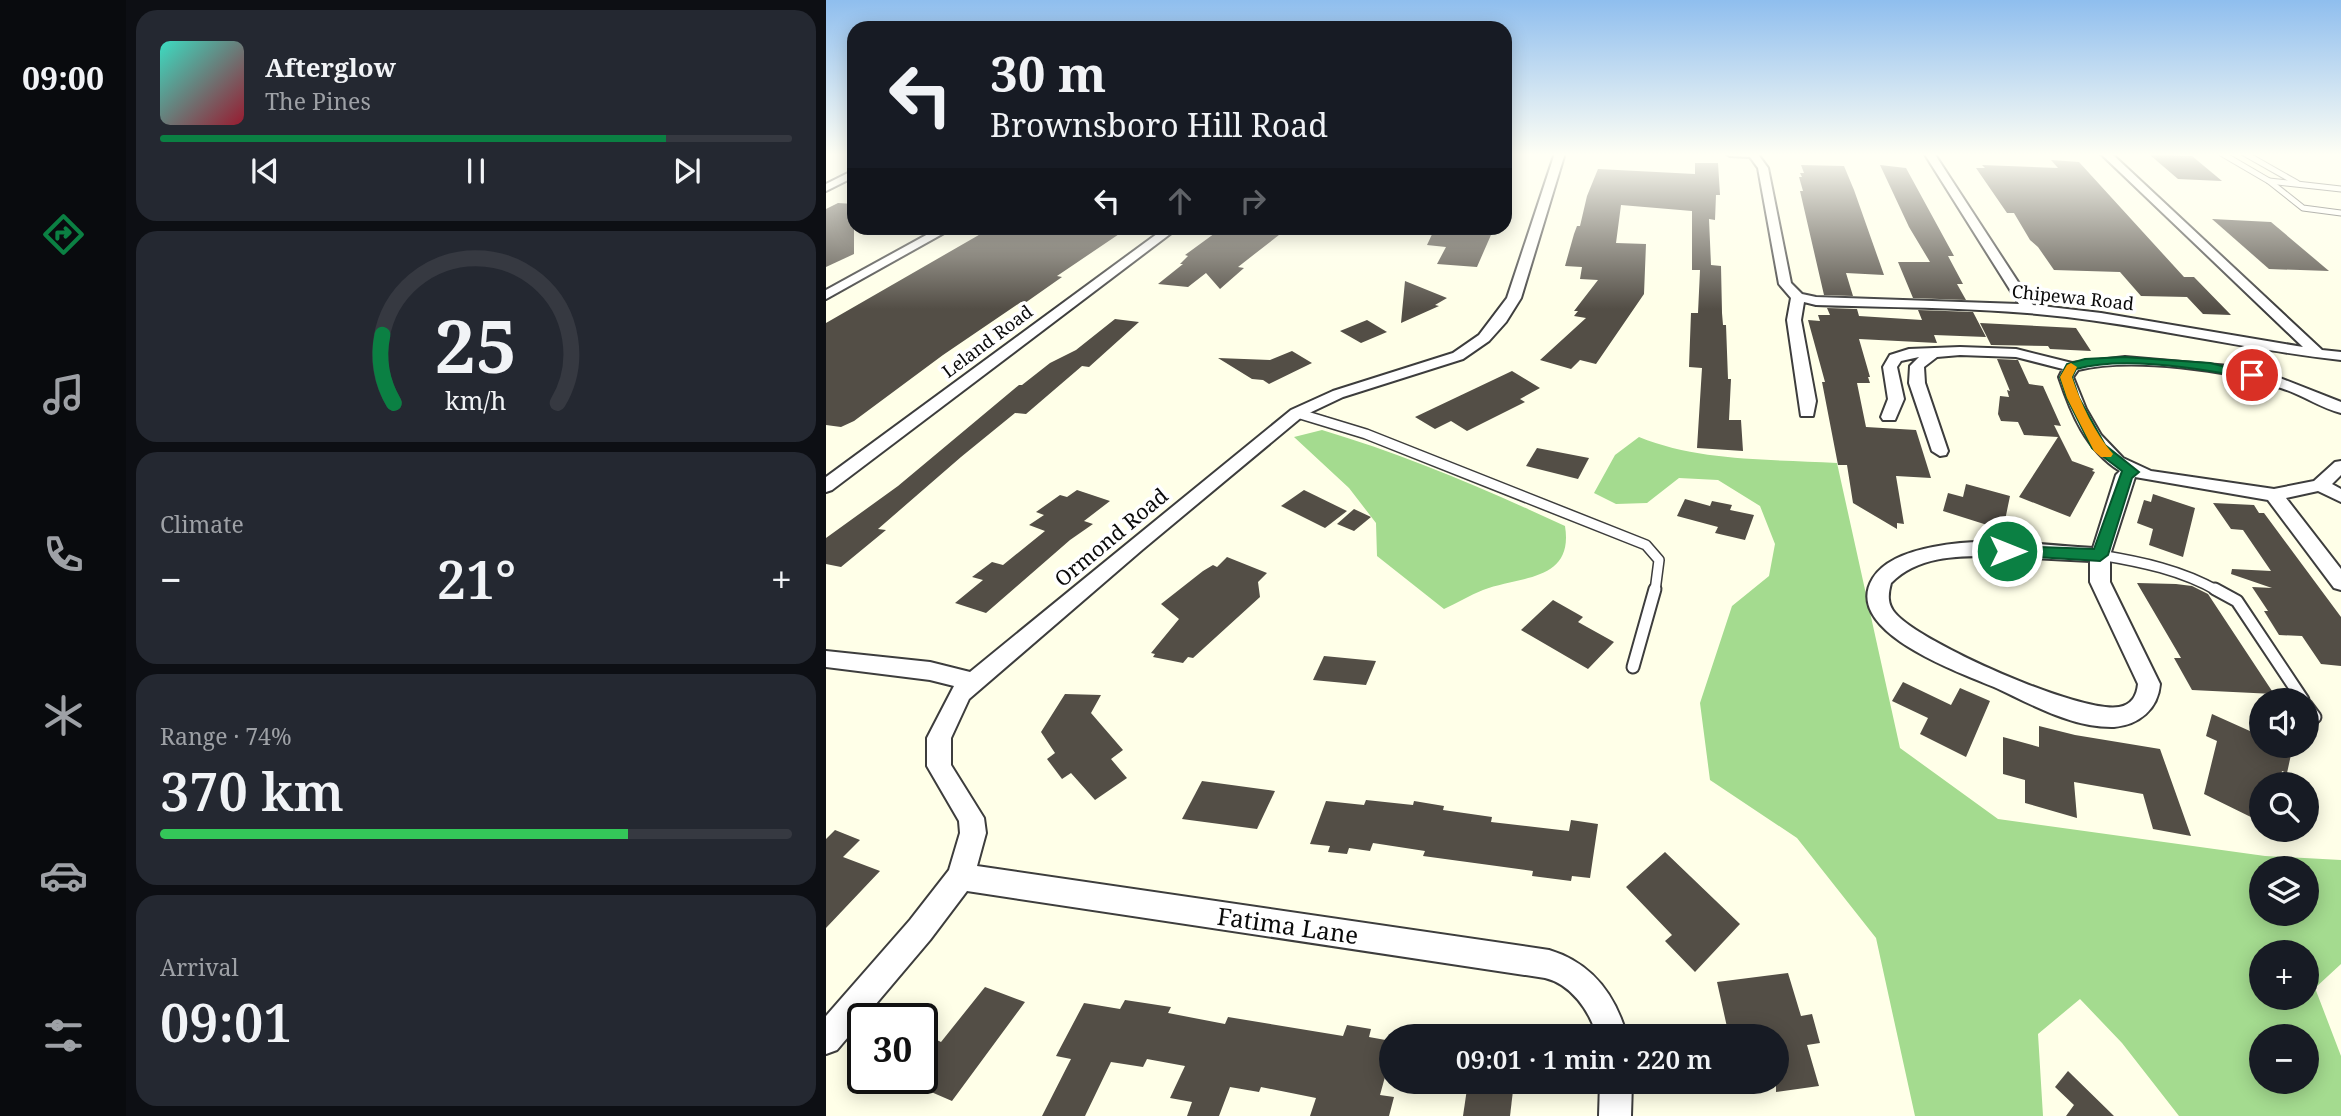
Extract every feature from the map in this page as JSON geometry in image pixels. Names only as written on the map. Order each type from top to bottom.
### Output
[{"type":"street","name":"Ormond Road","points":[[826,1039],[920,930],[961,877],[973,833],[971,818],[939,766],[939,738],[961,693],[1135,545],[1297,413],[1338,394],[1458,356],[1484,338],[1502,319],[1514,298],[1543,205]]},
{"type":"street","points":[[1770,205],[1785,284],[1798,298],[1794,320],[1808,401],[1807,412]]},
{"type":"street","points":[[1962,205],[2029,310]]},
{"type":"street","points":[[2160,205],[2318,354]]},
{"type":"street","points":[[826,295],[934,235]]},
{"type":"street","name":"Leland Road","points":[[826,486],[1163,235]]},
{"type":"street","name":"Chipewa Road","points":[[1798,298],[2094,316],[2203,337],[2341,356]]},
{"type":"street","points":[[2203,337],[2206,359],[2210,366]]},
{"type":"street","points":[[1889,417],[1896,399],[1890,367],[1895,358],[1909,353],[1960,351],[2016,353],[2072,367],[2085,363],[2124,361],[2210,366],[2276,380],[2307,391],[2341,408]]},
{"type":"street","points":[[1933,353],[1917,366],[1917,383],[1940,451]]},
{"type":"street","points":[[2072,367],[2066,377],[2069,388],[2099,448],[2132,472],[2274,495],[2320,485],[2341,466]]},
{"type":"street","points":[[2100,555],[1982,550],[1934,554],[1909,562],[1882,580],[1877,593],[1879,606],[1892,624],[1910,639],[1935,653],[2027,692],[2094,716],[2129,714],[2140,707],[2149,695],[2149,684],[2101,582],[2100,555],[2125,475],[2132,472]]},
{"type":"street","points":[[2320,485],[2341,496]]},
{"type":"street","points":[[2274,495],[2341,583]]},
{"type":"street","points":[[826,659],[930,671],[975,682]]},
{"type":"street","name":"Fatima Lane","points":[[961,877],[1524,960],[1558,967],[1580,981],[1600,1006]]},
{"type":"street","points":[[1600,1006],[1607,1024]]},
{"type":"street","points":[[1615,1116],[1616,1094]]},
{"type":"lane","points":[[2299,205],[2303,208],[2341,213]]},
{"type":"lane","points":[[1297,413],[1366,434],[1443,467],[1647,545],[1659,560],[1658,573],[1633,667]]},
{"type":"lane","points":[[2100,555],[2152,564],[2197,579],[2237,601],[2295,688]]},
{"type":"green space","points":[[1322,430],[1445,474],[1565,526],[1566,544],[1561,558],[1541,574],[1483,590],[1444,609],[1377,556],[1376,523],[1349,488],[1294,437]]},
{"type":"green space","points":[[1639,437],[1662,445],[1711,455],[1837,463],[1900,748],[1998,819],[2265,856],[2249,856],[2249,926],[2319,926],[2319,859],[2341,860],[2341,964],[2319,984],[2319,940],[2249,940],[2249,1010],[2319,1010],[2319,998],[2341,1056],[2341,1116],[2179,1116],[2122,1043],[2080,999],[2038,1034],[2043,1116],[1915,1116],[1876,938],[1797,838],[1710,780],[1700,703],[1732,606],[1769,576],[1775,544],[1760,506],[1718,480],[1679,478],[1647,503],[1616,504],[1594,493],[1615,455]]},
{"type":"building","points":[[834,205],[847,205],[847,235],[854,235],[854,254],[826,267],[826,209]]},
{"type":"building","points":[[1585,205],[1621,205],[1616,243],[1646,244],[1644,294],[1596,364],[1580,360],[1571,369],[1540,360],[1586,318],[1574,316],[1578,311],[1574,311],[1598,280],[1580,279],[1582,267],[1565,266],[1577,226],[1580,226]]},
{"type":"building","points":[[1622,205],[1716,205],[1715,220],[1709,219],[1711,265],[1721,266],[1723,325],[1726,325],[1728,379],[1731,379],[1729,420],[1741,420],[1743,451],[1697,448],[1702,368],[1689,367],[1691,313],[1698,313],[1700,270],[1692,270],[1692,211]]},
{"type":"building","points":[[1803,205],[1859,205],[1884,275],[1846,273],[1853,296],[1824,295]]},
{"type":"building","points":[[1899,205],[1926,205],[1954,256],[1948,256],[1963,284],[1957,284],[1966,300],[1913,298],[1898,262],[1930,262]]},
{"type":"building","points":[[2002,205],[2118,205],[2184,277],[2194,277],[2231,315],[2203,314],[2187,297],[2141,296],[2120,272],[2054,270],[2030,240],[2014,213],[2007,213]]},
{"type":"building","points":[[2212,219],[2271,222],[2329,271],[2269,269]]},
{"type":"building","points":[[979,235],[1118,235],[1057,276],[1062,277],[1025,303],[1021,302],[943,355],[854,421],[841,427],[826,425],[826,323]]},
{"type":"building","points":[[1212,235],[1279,235],[1238,267],[1244,268],[1220,289],[1206,273],[1188,287],[1158,284],[1183,264],[1180,264],[1188,256],[1185,255]]},
{"type":"building","points":[[1432,235],[1491,235],[1477,267],[1437,264],[1446,247],[1427,245]]},
{"type":"building","points":[[1405,281],[1447,298],[1435,305],[1439,306],[1401,323]]},
{"type":"building","points":[[1827,308],[1857,309],[1859,316],[1922,320],[1918,310],[1973,312],[1986,337],[1934,335],[1937,343],[1859,339],[1870,377],[1870,383],[1857,383],[1866,427],[1916,430],[1931,478],[1896,476],[1904,524],[1897,523],[1897,529],[1853,503],[1847,465],[1838,465],[1822,382],[1825,382],[1808,320],[1820,321],[1818,315],[1830,315]]},
{"type":"building","points":[[1115,319],[1139,322],[1089,367],[1082,366],[1026,414],[1015,413],[961,457],[878,529],[886,530],[841,567],[826,564],[826,538],[898,486],[1019,385],[1050,363],[1076,350]]},
{"type":"building","points":[[1367,320],[1387,332],[1361,343],[1340,331]]},
{"type":"building","points":[[1980,323],[2076,328],[2091,351],[2050,349],[2048,346],[1991,345]]},
{"type":"building","points":[[1292,351],[1312,363],[1269,384],[1263,380],[1252,379],[1218,358],[1270,360]]},
{"type":"building","points":[[1997,359],[2018,360],[2029,384],[2043,386],[2061,426],[2054,425],[2072,461],[2094,469],[2092,471],[2095,472],[2070,517],[2019,497],[2058,437],[2024,435],[2018,422],[2001,421],[1998,414],[2000,396],[2009,397],[2007,390],[2010,391]]},
{"type":"building","points":[[1512,371],[1540,388],[1520,399],[1525,402],[1467,431],[1451,421],[1435,429],[1415,417]]},
{"type":"building","points":[[1537,448],[1589,458],[1578,479],[1526,466]]},
{"type":"building","points":[[1966,484],[2010,496],[2003,530],[1943,511],[1948,493],[1963,497]]},
{"type":"building","points":[[1077,490],[1110,501],[1084,521],[1093,524],[1070,540],[986,613],[955,603],[983,580],[972,577],[992,562],[1003,565],[1045,531],[1029,525],[1044,515],[1036,512],[1060,495],[1067,497]]},
{"type":"building","points":[[1304,490],[1347,511],[1325,528],[1281,506]]},
{"type":"building","points":[[2153,494],[2195,508],[2183,557],[2149,545],[2153,529],[2137,523],[2144,500],[2151,502]]},
{"type":"building","points":[[1685,499],[1710,506],[1712,501],[1732,505],[1730,510],[1754,515],[1745,540],[1715,533],[1718,527],[1677,516]]},
{"type":"building","points":[[2213,503],[2254,505],[2259,513],[2264,513],[2341,617],[2341,666],[2321,664],[2302,636],[2279,635],[2264,611],[2268,611],[2252,587],[2272,588],[2231,574],[2232,569],[2271,571],[2243,530],[2231,529]]},
{"type":"building","points":[[1354,509],[1371,517],[1354,531],[1337,524]]},
{"type":"building","points":[[1227,557],[1267,573],[1258,582],[1260,597],[1193,658],[1188,657],[1183,663],[1153,657],[1155,654],[1151,653],[1179,619],[1161,604],[1203,571],[1213,565],[1217,567]]},
{"type":"building","points":[[2137,583],[2192,586],[2208,594],[2270,688],[2249,688],[2249,693],[2192,690],[2174,658],[2181,658]]},
{"type":"building","points":[[1553,600],[1583,617],[1578,622],[1614,642],[1588,669],[1521,630]]},
{"type":"building","points":[[1324,656],[1376,661],[1366,685],[1313,680]]},
{"type":"building","points":[[1903,682],[1951,705],[1960,688],[1990,701],[1966,757],[1920,734],[1928,718],[1892,701]]},
{"type":"building","points":[[1065,694],[1101,695],[1091,713],[1123,750],[1111,759],[1127,778],[1095,800],[1071,773],[1062,779],[1047,759],[1055,753],[1041,732]]},
{"type":"building","points":[[2212,714],[2249,731],[2249,758],[2290,758],[2287,772],[2249,772],[2249,816],[2204,794],[2217,741],[2206,736]]},
{"type":"building","points":[[2039,726],[2075,735],[2160,749],[2191,836],[2153,829],[2143,794],[2074,782],[2077,818],[2025,803],[2025,780],[2003,774],[2003,737],[2039,747]]},
{"type":"building","points":[[1202,781],[1275,791],[1257,829],[1182,819]]},
{"type":"building","points":[[1366,800],[1413,805],[1414,801],[1444,806],[1443,810],[1492,817],[1491,822],[1569,831],[1571,820],[1598,824],[1590,878],[1572,876],[1571,881],[1532,876],[1533,871],[1423,856],[1425,851],[1373,843],[1370,851],[1349,848],[1347,854],[1328,852],[1330,846],[1310,844],[1326,801],[1364,805]]},
{"type":"building","points":[[835,830],[860,840],[843,857],[880,871],[826,928],[826,839]]},
{"type":"building","points":[[1665,852],[1740,924],[1695,972],[1665,941],[1672,935],[1626,887]]},
{"type":"building","points":[[1788,973],[1801,1016],[1812,1014],[1820,1043],[1807,1045],[1819,1086],[1789,1090],[1789,1024],[1726,1024],[1717,982]]},
{"type":"building","points":[[985,987],[1025,1002],[952,1101],[936,1094],[938,1094],[938,1040],[941,1042]]},
{"type":"building","points":[[1125,1000],[1171,1007],[1168,1013],[1225,1024],[1228,1017],[1343,1036],[1347,1025],[1371,1029],[1369,1037],[1379,1039],[1379,1094],[1394,1097],[1389,1116],[1310,1116],[1316,1098],[1261,1087],[1259,1092],[1230,1087],[1219,1116],[1187,1116],[1192,1102],[1170,1098],[1185,1066],[1147,1059],[1143,1067],[1111,1062],[1085,1116],[1042,1116],[1071,1059],[1056,1056],[1084,1003],[1120,1009]]},
{"type":"building","points":[[2068,1071],[2114,1116],[2066,1116],[2074,1105],[2055,1087]]},
{"type":"building","points":[[1466,1094],[1513,1094],[1510,1116],[1463,1116]]},
{"type":"slow traffic","points":[[2071,367],[2066,377],[2073,398],[2099,448],[2106,454]]},
{"type":"route","points":[[2007,551],[2100,555],[2125,475],[2132,472],[2099,448],[2073,398],[2066,377],[2072,367],[2085,363],[2124,361],[2210,366],[2252,375]]}]
